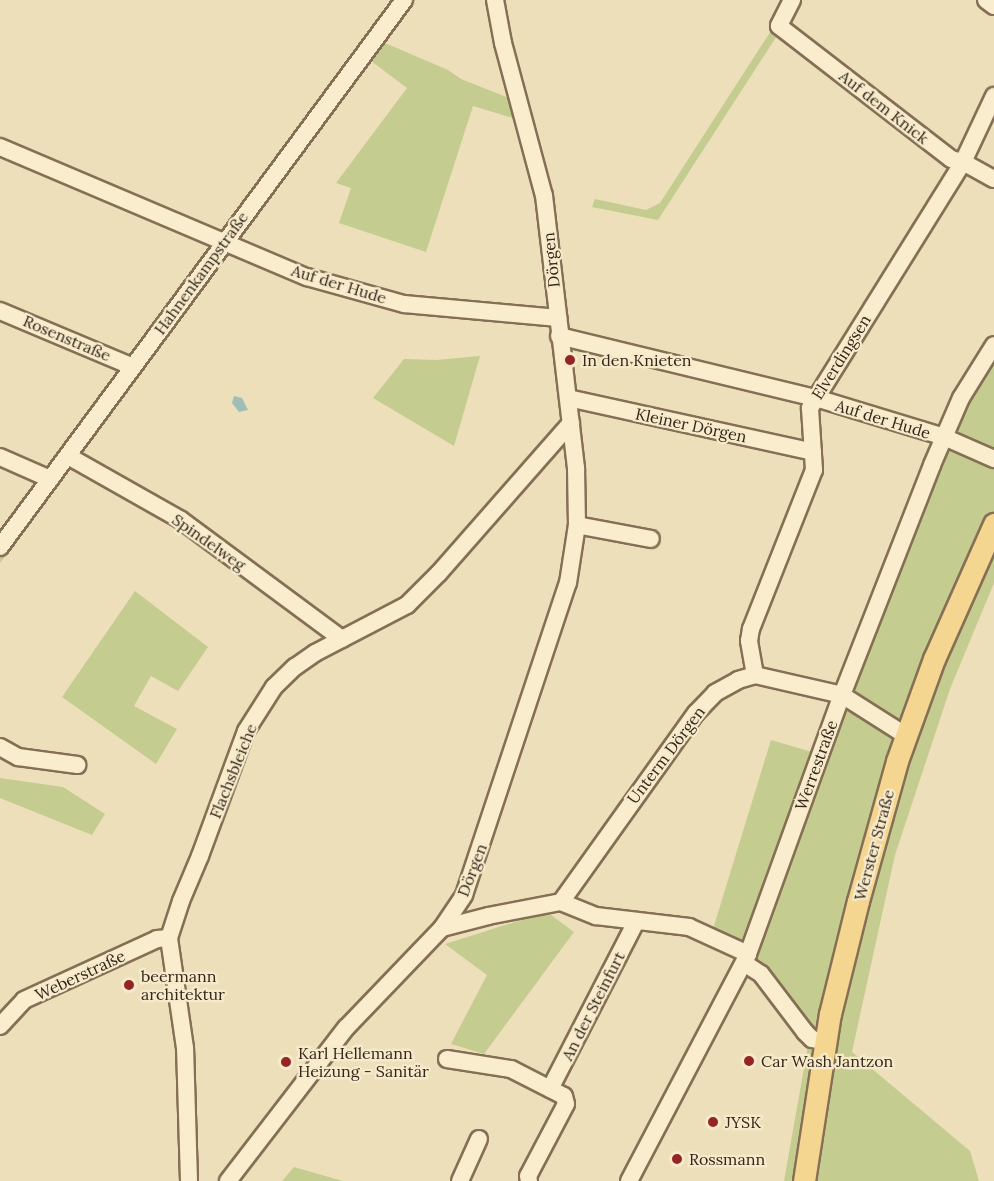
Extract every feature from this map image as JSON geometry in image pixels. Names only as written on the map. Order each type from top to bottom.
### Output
[{"type":"main road","name":"Werster Straße","points":[[804,1181],[826,1042],[858,901],[905,735],[946,630],[994,524]]},
{"type":"street","name":"Hahnenkampstraße","points":[[0,548],[224,241],[404,0]]},
{"type":"street","name":"Dörgen","points":[[228,1181],[346,1028],[442,928],[464,895],[507,773],[568,583],[577,525],[571,423],[544,196],[495,0]]},
{"type":"street","name":"Auf dem Knick","points":[[792,0],[779,26],[951,159],[963,162],[994,179]]},
{"type":"street","points":[[986,0],[994,6]]},
{"type":"street","name":"Elverdingsen","points":[[755,675],[749,649],[751,629],[813,470],[810,408],[963,162],[994,96]]},
{"type":"street","name":"Auf der Hude","points":[[0,147],[307,277],[404,304],[558,318]]},
{"type":"street","name":"Rosenstraße","points":[[0,311],[133,367]]},
{"type":"street","name":"Auf der Hude","points":[[559,336],[816,398],[944,437],[994,459]]},
{"type":"street","name":"Werrestraße","points":[[628,1181],[746,958],[842,695],[944,437],[961,398],[994,345]]},
{"type":"street","name":"Kleiner Dörgen","points":[[568,398],[813,452]]},
{"type":"street","name":"Flachsbleiche","points":[[189,1181],[185,1047],[169,938],[180,901],[201,856],[246,731],[274,687],[302,662],[407,604],[439,573],[571,423]]},
{"type":"street","name":"Spindelweg","points":[[68,456],[181,520],[342,639]]},
{"type":"street","points":[[0,457],[50,479]]},
{"type":"street","points":[[577,525],[651,539]]},
{"type":"street","points":[[755,675],[842,695],[905,735]]},
{"type":"street","name":"Unterm Dörgen","points":[[561,902],[696,713],[715,693],[738,680],[755,675]]},
{"type":"street","points":[[0,747],[18,757],[77,765]]},
{"type":"street","points":[[442,928],[488,916],[561,902],[596,916],[688,927],[746,958],[812,1039],[826,1042]]},
{"type":"street","name":"An der Steinfurt","points":[[550,1089],[636,922]]},
{"type":"street","name":"Weberstraße","points":[[2,1019],[24,1000],[157,939],[169,938]]},
{"type":"street","points":[[447,1059],[511,1069],[564,1096],[566,1104],[528,1176],[529,1181]]},
{"type":"street","points":[[459,1181],[479,1139]]},
{"type":"green space","points":[[391,0],[415,0],[385,43],[448,70],[461,79],[509,98],[516,119],[473,106],[426,252],[339,223],[351,188],[336,183],[407,88],[371,61],[0,563],[0,529]]},
{"type":"green space","points":[[774,26],[780,31],[658,220],[592,207],[595,199],[646,210],[660,203]]},
{"type":"green space","points":[[994,348],[994,583],[950,689],[895,855],[852,1052],[970,1151],[979,1181],[784,1181],[810,1034],[772,978],[754,959],[713,929],[771,740],[819,754],[906,529]]},
{"type":"green space","points":[[480,356],[454,446],[373,398],[404,359],[436,360]]},
{"type":"green space","points":[[135,591],[208,647],[178,691],[151,676],[134,706],[177,729],[156,764],[62,697]]},
{"type":"green space","points":[[0,778],[63,787],[105,814],[92,835],[0,798]]},
{"type":"green space","points":[[547,912],[574,932],[484,1054],[451,1044],[487,975],[445,944]]},
{"type":"green space","points":[[294,1167],[343,1181],[282,1181]]},
{"type":"water","points":[[234,396],[242,398],[248,410],[239,412],[232,403]]},
{"type":"place","name":"In den Knieten","points":[[570,360]]},
{"type":"place","name":"beermann architektur","points":[[129,985]]},
{"type":"place","name":"Car Wash Jantzon","points":[[749,1061]]},
{"type":"place","name":"Karl Hellemann Heizung - Sanitär","points":[[286,1062]]},
{"type":"place","name":"JYSK","points":[[713,1122]]},
{"type":"place","name":"Rossmann","points":[[677,1159]]}]
